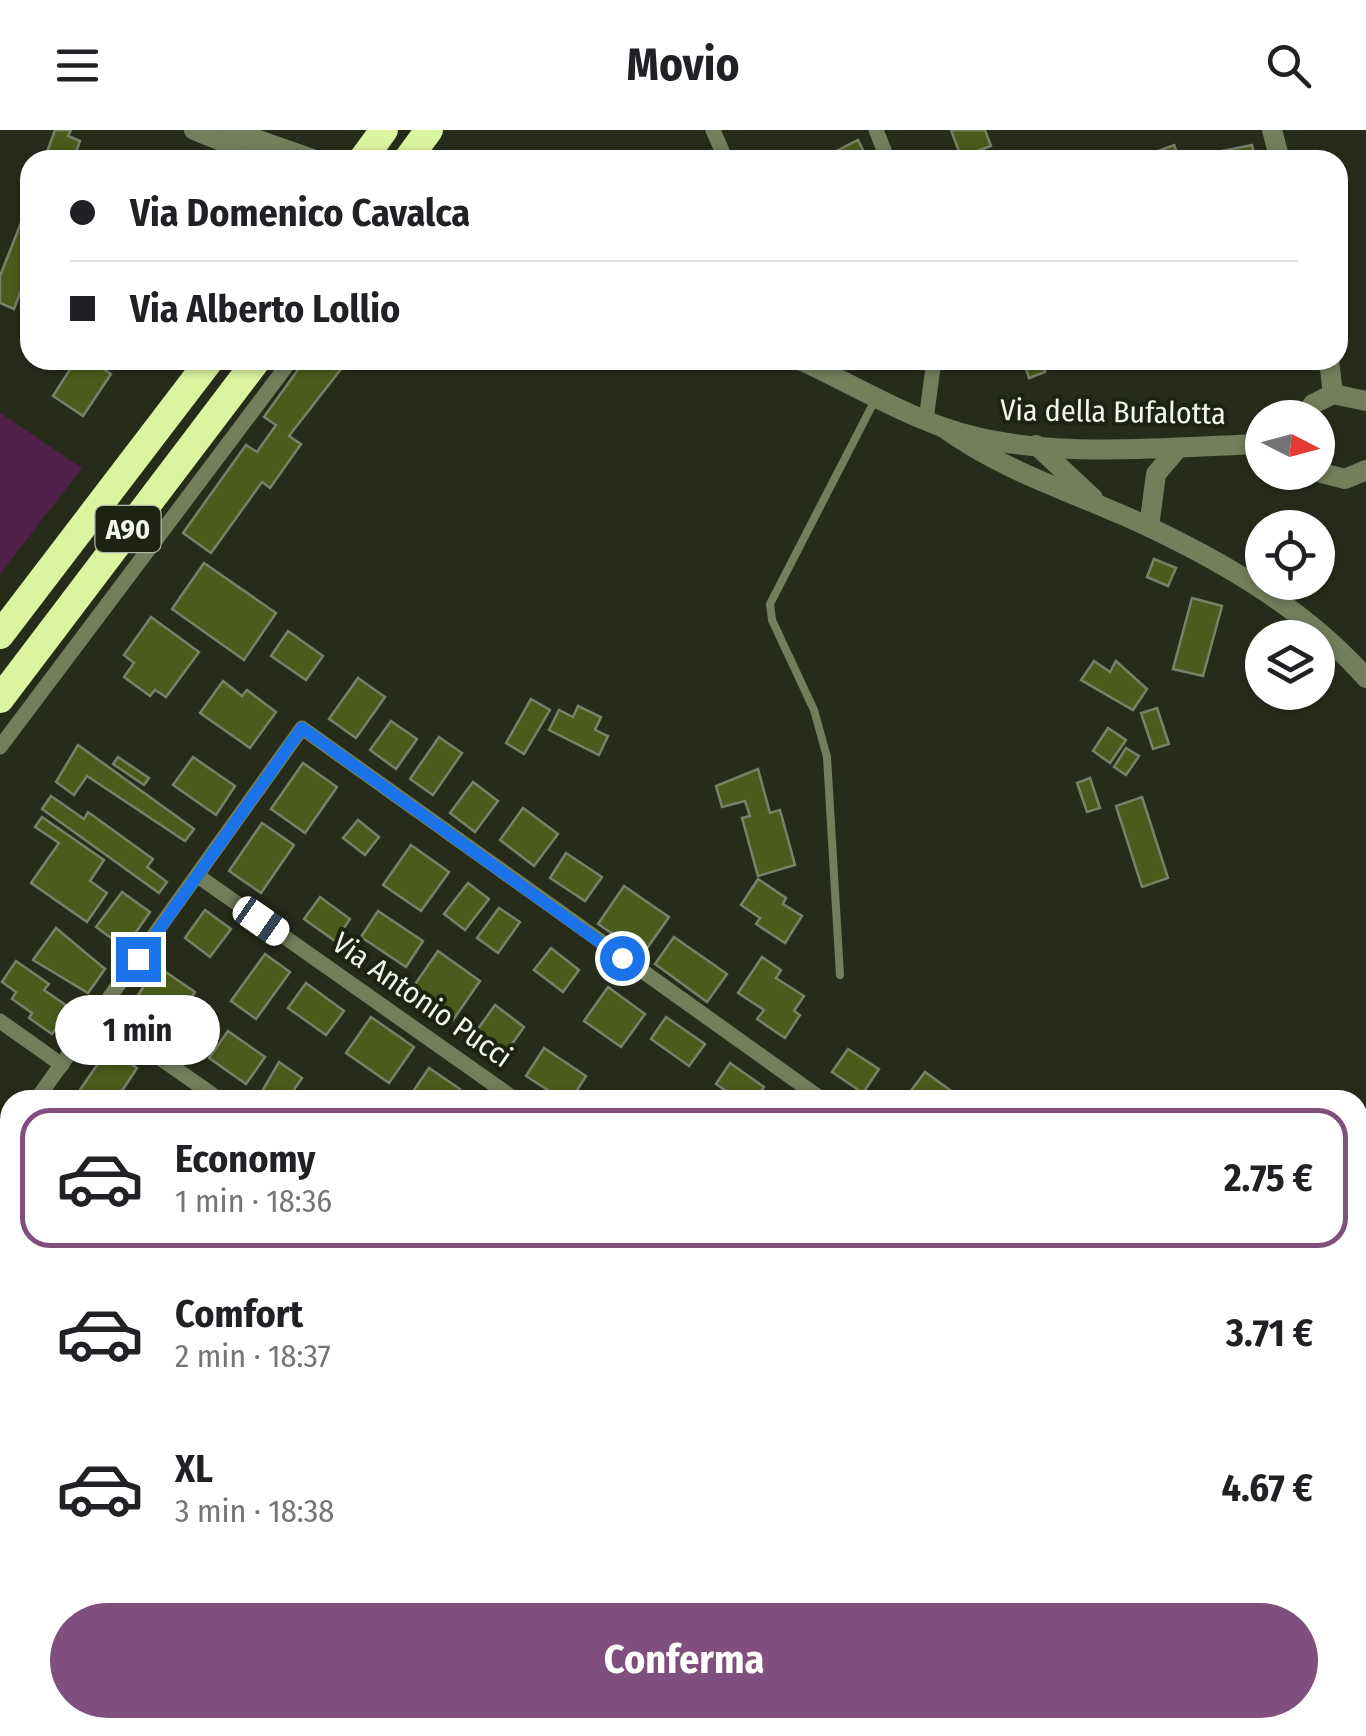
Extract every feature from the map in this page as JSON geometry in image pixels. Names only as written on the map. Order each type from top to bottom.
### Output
[{"type":"highway","name":"A90","points":[[0,635],[202,370]]},
{"type":"highway","name":"A90","points":[[0,699],[249,370]]},
{"type":"street","points":[[194,130],[243,150]]},
{"type":"street","points":[[230,130],[287,150]]},
{"type":"street","points":[[0,747],[283,370]]},
{"type":"street","name":"Via della Bufalotta","points":[[821,370],[935,424],[984,439],[1036,445],[1178,448],[1245,445]]},
{"type":"street","points":[[934,370],[935,424],[982,456],[1149,527],[1265,592],[1329,636],[1366,678]]},
{"type":"street","points":[[1330,370],[1332,394]]},
{"type":"street","points":[[1321,400],[1332,394],[1366,401]]},
{"type":"street","points":[[1036,445],[1111,511]]},
{"type":"street","points":[[1149,527],[1156,474],[1178,448]]},
{"type":"street","points":[[1335,477],[1344,479],[1366,470]]},
{"type":"street","points":[[43,1090],[302,728],[809,1090]]},
{"type":"street","name":"Via Antonio Pucci","points":[[198,876],[502,1090]]},
{"type":"street","points":[[98,1014],[206,1090]]},
{"type":"street","points":[[0,1022],[62,1065]]},
{"type":"lane","points":[[840,975],[828,757],[814,710],[772,620],[770,604],[877,396]]},
{"type":"shaded area","points":[[0,413],[82,468],[0,574]]},
{"type":"building","points":[[55,130],[71,130],[68,136],[80,141],[77,150],[48,150]]},
{"type":"building","points":[[951,130],[985,130],[991,146],[958,150]]},
{"type":"building","points":[[858,140],[863,150],[838,150]]},
{"type":"building","points":[[1252,145],[1253,150],[1227,150]]},
{"type":"building","points":[[20,225],[20,293],[14,309],[0,303],[0,276]]},
{"type":"building","points":[[70,370],[105,370],[111,374],[83,416],[53,396]]},
{"type":"building","points":[[298,370],[340,370],[289,436],[301,444],[270,488],[262,482],[211,553],[183,533],[246,445],[257,452],[276,425],[264,417]]},
{"type":"building","points":[[1026,370],[1044,370],[1045,372],[1029,378]]},
{"type":"building","points":[[1154,559],[1176,568],[1168,586],[1147,577]]},
{"type":"building","points":[[204,563],[276,613],[244,660],[172,609]]},
{"type":"building","points":[[1192,598],[1222,606],[1203,676],[1173,669]]},
{"type":"building","points":[[151,617],[199,652],[166,697],[155,690],[150,696],[124,677],[134,663],[124,655]]},
{"type":"building","points":[[288,631],[323,656],[306,680],[271,656]]},
{"type":"building","points":[[1094,661],[1110,672],[1116,661],[1147,689],[1133,710],[1081,680]]},
{"type":"building","points":[[358,678],[385,697],[356,738],[329,719]]},
{"type":"building","points":[[223,681],[242,696],[247,690],[276,712],[250,748],[200,713]]},
{"type":"building","points":[[531,699],[550,710],[524,754],[506,743]]},
{"type":"building","points":[[578,706],[601,717],[595,730],[608,736],[599,755],[549,730],[559,710],[573,717]]},
{"type":"building","points":[[1157,708],[1169,744],[1153,749],[1141,713]]},
{"type":"building","points":[[391,721],[417,739],[396,769],[370,750]]},
{"type":"building","points":[[1108,728],[1126,740],[1110,763],[1093,751]]},
{"type":"building","points":[[439,737],[462,753],[433,795],[410,779]]},
{"type":"building","points":[[78,745],[194,829],[185,841],[87,776],[74,795],[56,782]]},
{"type":"building","points":[[1126,748],[1139,756],[1126,775],[1114,767]]},
{"type":"building","points":[[118,757],[149,778],[144,785],[113,764]]},
{"type":"building","points":[[193,757],[235,786],[216,815],[173,785]]},
{"type":"building","points":[[303,763],[337,787],[305,833],[271,809]]},
{"type":"building","points":[[758,769],[770,813],[780,810],[795,865],[758,876],[742,818],[750,816],[745,801],[722,807],[716,786]]},
{"type":"building","points":[[1090,778],[1100,808],[1087,812],[1077,783]]},
{"type":"building","points":[[473,782],[498,801],[475,832],[450,813]]},
{"type":"building","points":[[51,796],[84,819],[88,812],[153,859],[147,867],[167,882],[159,893],[42,809]]},
{"type":"building","points":[[1142,797],[1168,878],[1142,887],[1116,806]]},
{"type":"building","points":[[523,808],[558,834],[534,866],[500,840]]},
{"type":"building","points":[[42,817],[104,860],[90,881],[107,893],[87,922],[31,883],[59,843],[35,827]]},
{"type":"building","points":[[358,820],[379,837],[365,855],[343,838]]},
{"type":"building","points":[[262,823],[294,845],[261,893],[229,871]]},
{"type":"building","points":[[411,845],[449,872],[421,911],[383,885]]},
{"type":"building","points":[[566,853],[602,877],[585,901],[550,878]]},
{"type":"building","points":[[758,879],[786,898],[783,904],[802,916],[785,943],[756,924],[760,918],[741,905]]},
{"type":"building","points":[[468,883],[489,899],[465,930],[444,914]]},
{"type":"building","points":[[624,886],[669,917],[643,954],[598,924]]},
{"type":"building","points":[[122,892],[150,912],[125,948],[96,927]]},
{"type":"building","points":[[320,897],[350,919],[335,941],[304,919]]},
{"type":"building","points":[[499,908],[520,922],[498,953],[477,938]]},
{"type":"building","points":[[205,910],[231,929],[210,957],[185,938]]},
{"type":"building","points":[[378,911],[423,941],[406,967],[361,937]]},
{"type":"building","points":[[56,928],[105,969],[88,993],[33,960]]},
{"type":"building","points":[[674,937],[727,974],[707,1002],[655,964]]},
{"type":"building","points":[[551,948],[579,970],[563,992],[534,970]]},
{"type":"building","points":[[438,951],[480,981],[453,1020],[411,990]]},
{"type":"building","points":[[265,954],[290,972],[256,1019],[231,1001]]},
{"type":"building","points":[[762,957],[781,970],[776,978],[804,996],[794,1011],[800,1015],[785,1038],[757,1019],[764,1010],[738,993]]},
{"type":"building","points":[[16,961],[49,984],[44,990],[70,1008],[52,1034],[29,1018],[32,1013],[12,999],[16,992],[2,982]]},
{"type":"building","points":[[157,966],[195,992],[163,1040],[125,1015]]},
{"type":"building","points":[[306,983],[344,1011],[326,1035],[288,1008]]},
{"type":"building","points":[[608,987],[645,1014],[621,1047],[584,1021]]},
{"type":"building","points":[[495,1005],[524,1027],[505,1054],[475,1033]]},
{"type":"building","points":[[371,1017],[414,1047],[389,1083],[346,1053]]},
{"type":"building","points":[[666,1017],[705,1044],[689,1066],[651,1039]]},
{"type":"building","points":[[228,1031],[265,1057],[246,1084],[209,1058]]},
{"type":"building","points":[[544,1048],[586,1076],[577,1090],[548,1090],[526,1076]]},
{"type":"building","points":[[108,1049],[137,1068],[123,1090],[80,1090]]},
{"type":"building","points":[[848,1049],[879,1069],[865,1090],[859,1090],[832,1072]]},
{"type":"building","points":[[279,1062],[302,1078],[294,1090],[263,1090]]},
{"type":"building","points":[[730,1063],[764,1087],[725,1090],[716,1084]]},
{"type":"building","points":[[429,1068],[460,1089],[459,1090],[414,1090]]},
{"type":"building","points":[[925,1072],[950,1090],[912,1090]]},
{"type":"route","points":[[138,959],[302,728],[622,958]]}]
